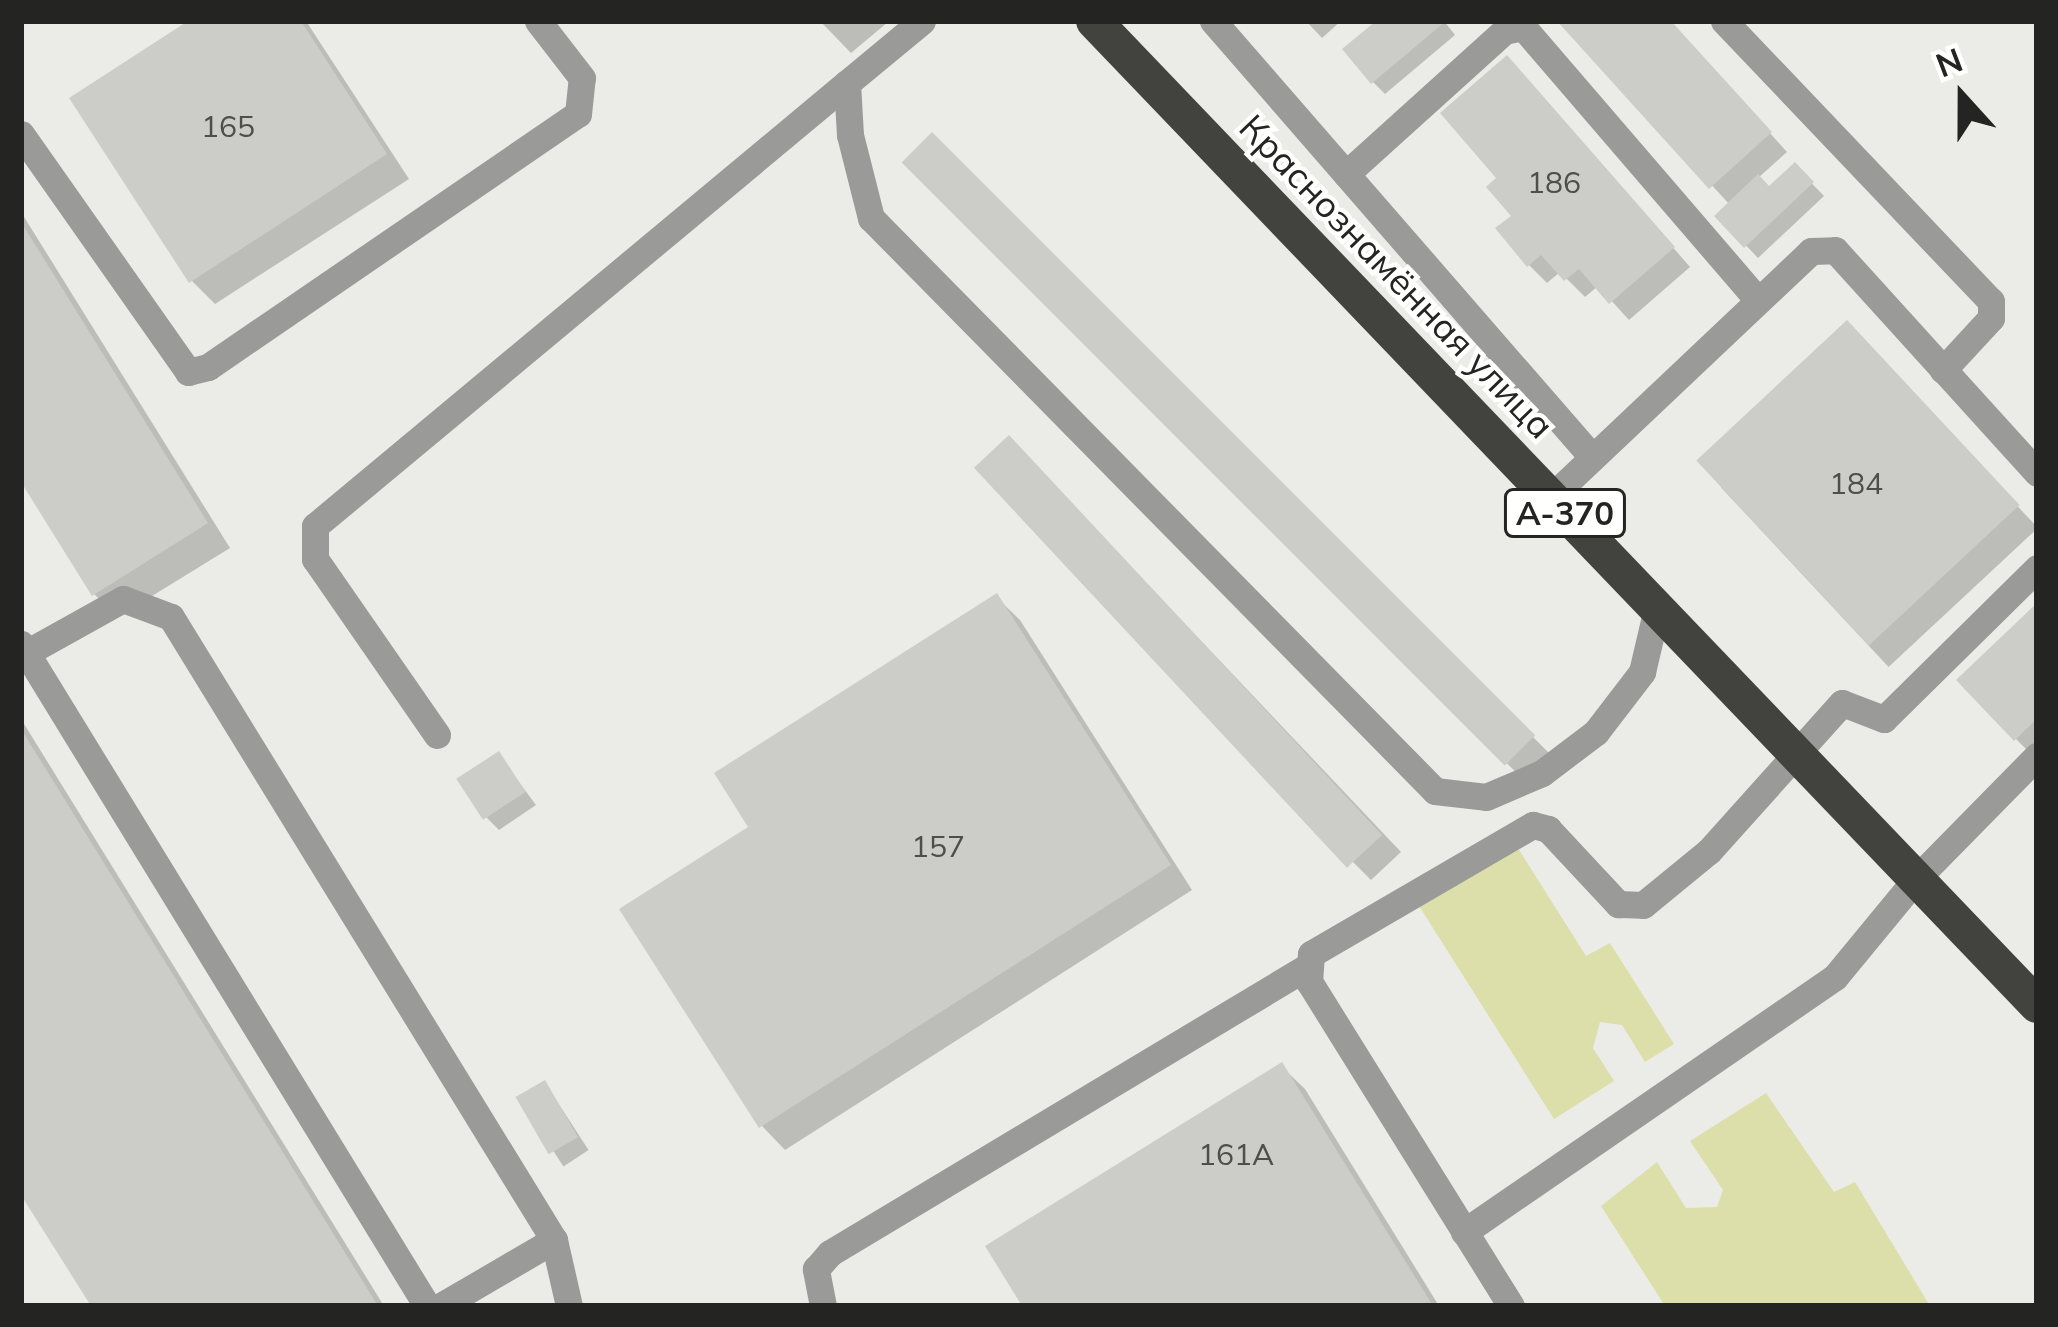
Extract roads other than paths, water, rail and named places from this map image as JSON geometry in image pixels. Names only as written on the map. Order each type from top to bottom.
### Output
[{"type":"highway","name":"Краснознамённая улица","points":[[1094,21],[2037,1005]]},
{"type":"lane","points":[[21,134],[188,372],[208,367],[578,114],[582,78],[538,21]]},
{"type":"lane","points":[[437,735],[314,559],[315,526],[922,21]]},
{"type":"lane","points":[[1213,21],[1592,457]]},
{"type":"lane","points":[[1724,21],[1991,302],[1991,318],[1943,370]]},
{"type":"lane","points":[[1346,174],[1504,31],[1523,27],[1758,301]]},
{"type":"lane","points":[[847,83],[850,135],[871,218],[1435,791],[1486,797],[1542,773],[1596,732],[1642,672],[1657,608]]},
{"type":"lane","points":[[1550,498],[1811,251],[1835,250],[2037,473]]},
{"type":"lane","points":[[823,1306],[816,1269],[830,1253],[1305,968],[1311,954],[1533,825],[1548,830],[1618,904],[1643,905],[1709,850],[1842,703],[1884,719],[2037,568]]},
{"type":"lane","points":[[427,1306],[24,648],[123,599],[171,616],[554,1240],[569,1306]]},
{"type":"lane","points":[[1464,1232],[1835,977],[1915,880],[2037,756]]},
{"type":"lane","points":[[1305,968],[1511,1306]]},
{"type":"lane","points":[[441,1306],[554,1240]]}]
